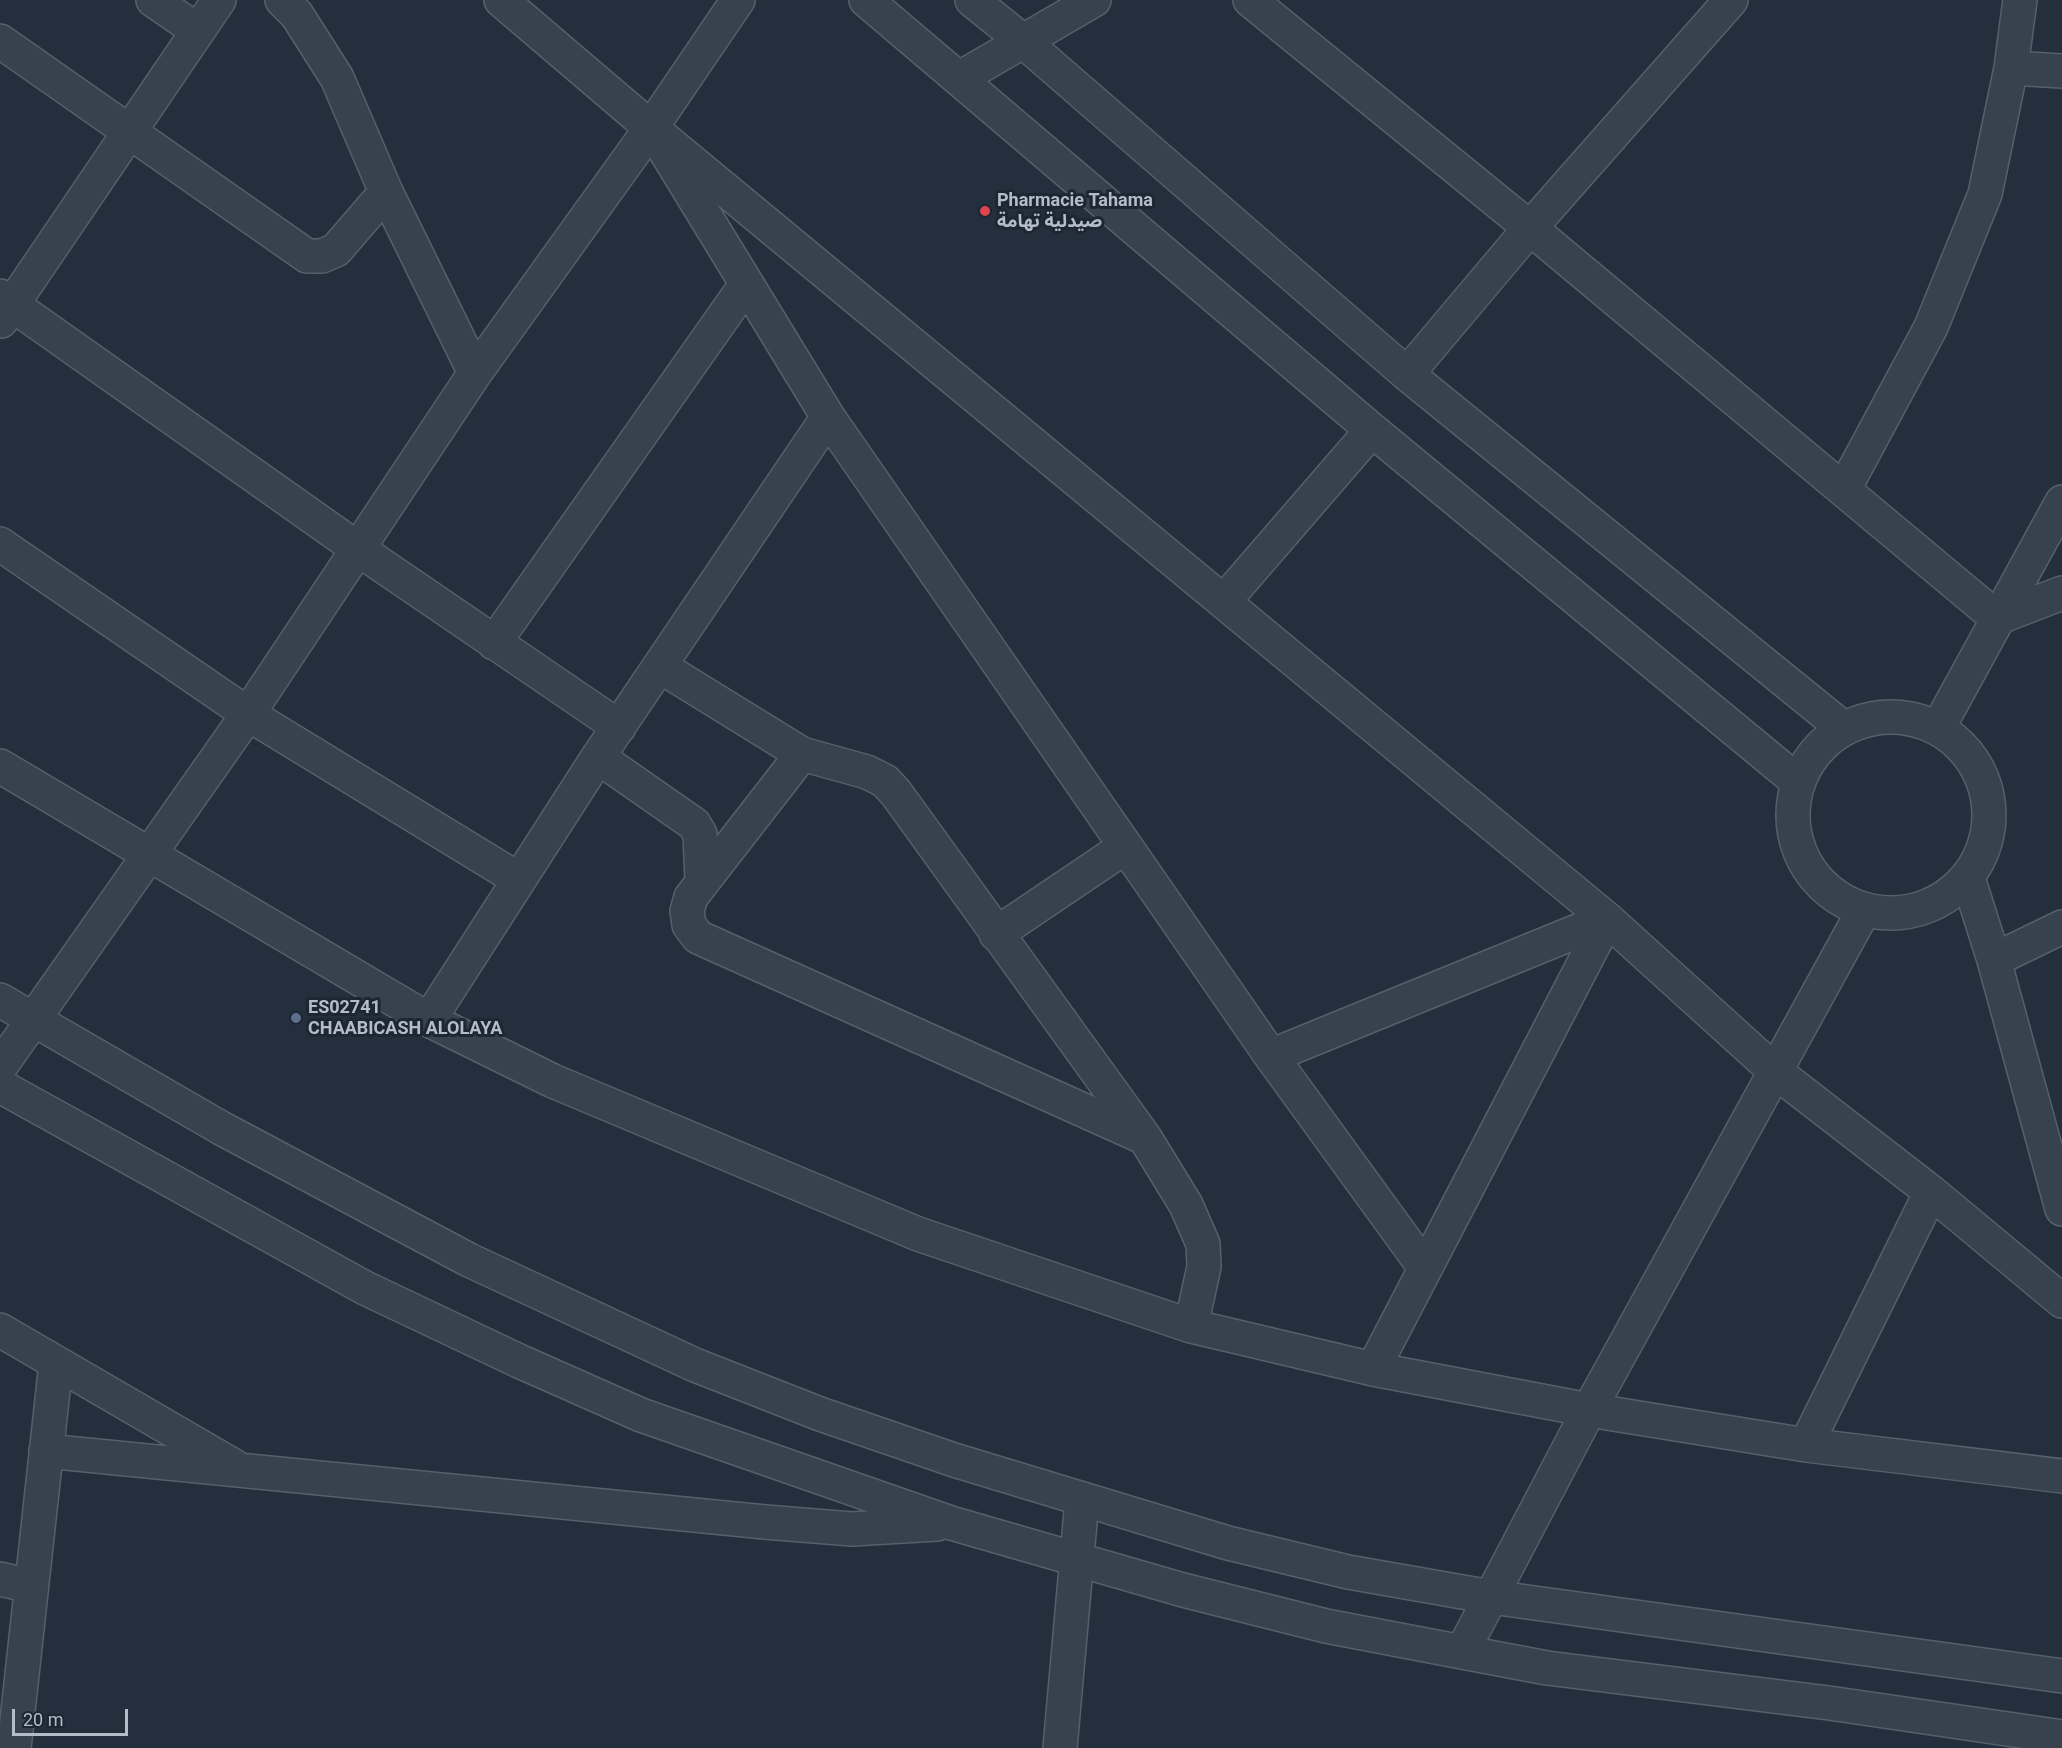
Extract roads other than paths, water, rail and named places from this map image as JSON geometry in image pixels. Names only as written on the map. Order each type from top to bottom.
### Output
[{"type":"street","points":[[153,0],[198,31]]},
{"type":"street","points":[[219,0],[131,130],[4,307],[619,727]]},
{"type":"street","points":[[282,0],[297,15],[337,78],[386,192],[474,373]]},
{"type":"street","points":[[501,0],[651,128],[1225,600],[1607,919],[1776,1072],[1931,1192],[2062,1301]]},
{"type":"street","points":[[0,1067],[248,714],[474,373],[651,128],[738,0]]},
{"type":"street","points":[[866,0],[1371,430],[1797,780]]},
{"type":"street","points":[[972,0],[1024,42],[1407,374],[1843,728]]},
{"type":"street","points":[[960,78],[1094,0]]},
{"type":"street","points":[[1250,0],[1530,228],[1997,618]]},
{"type":"street","points":[[1407,374],[1530,228],[1731,0]]},
{"type":"street","points":[[1844,489],[1931,327],[1985,194],[2011,68],[2020,0]]},
{"type":"street","points":[[0,41],[131,130],[307,255],[322,256],[336,250],[386,192]]},
{"type":"street","points":[[2011,68],[2062,71]]},
{"type":"street","points":[[651,128],[745,286],[828,417],[1271,1056],[1425,1268]]},
{"type":"street","points":[[494,643],[745,286]]},
{"type":"street","points":[[429,1020],[598,757],[828,417]]},
{"type":"street","points":[[1225,600],[1371,430]]},
{"type":"street","points":[[1938,728],[2062,502]]},
{"type":"street","points":[[0,544],[248,714],[519,879]]},
{"type":"street","points":[[1997,618],[2062,593]]},
{"type":"street","points":[[661,667],[802,754],[867,772],[885,780],[896,793],[1145,1138],[1186,1205],[1203,1245],[1204,1267],[1191,1326]]},
{"type":"street","points":[[1874,718],[1907,718],[1938,728],[1958,743],[1974,761],[1985,784],[1990,809],[1986,841],[1981,857],[1968,878],[1946,897],[1921,910],[1892,914],[1864,910],[1827,892],[1802,860],[1791,821],[1797,780],[1815,750],[1843,728],[1874,718]]},
{"type":"street","points":[[802,754],[691,897],[687,911],[689,925],[698,937],[1145,1138]]},
{"type":"street","points":[[598,757],[694,824],[700,834],[702,881]]},
{"type":"street","points":[[0,766],[429,1020],[553,1081],[918,1234],[1191,1326],[1373,1369],[1589,1410],[1806,1445],[2062,1476]]},
{"type":"street","points":[[996,934],[1125,847]]},
{"type":"street","points":[[1968,878],[1994,960],[2062,1209]]},
{"type":"street","points":[[1462,1652],[1589,1410],[1864,910]]},
{"type":"street","points":[[1271,1056],[1607,919]]},
{"type":"street","points":[[1373,1369],[1607,919]]},
{"type":"street","points":[[1994,960],[2062,927]]},
{"type":"street","points":[[0,1000],[350,1198],[469,1260],[578,1312],[695,1365],[820,1414],[1082,1500],[1228,1543],[1338,1570],[1491,1597],[2062,1676]]},
{"type":"street","points":[[0,1086],[365,1288],[519,1361],[641,1415],[951,1523],[1183,1590],[1326,1626],[1547,1668],[1829,1703],[2062,1737]]},
{"type":"street","points":[[1806,1445],[1931,1192]]},
{"type":"street","points":[[0,1330],[244,1472]]},
{"type":"street","points":[[14,1748],[16,1582],[46,1451],[56,1363]]},
{"type":"street","points":[[46,1451],[244,1472],[841,1528],[951,1523]]},
{"type":"street","points":[[1060,1748],[1082,1500]]},
{"type":"place","name":"Pharmacie Tahama صيدلية تهامة","points":[[985,211]]},
{"type":"place","name":"ES02741 CHAABICASH ALOLAYA","points":[[296,1018]]}]
